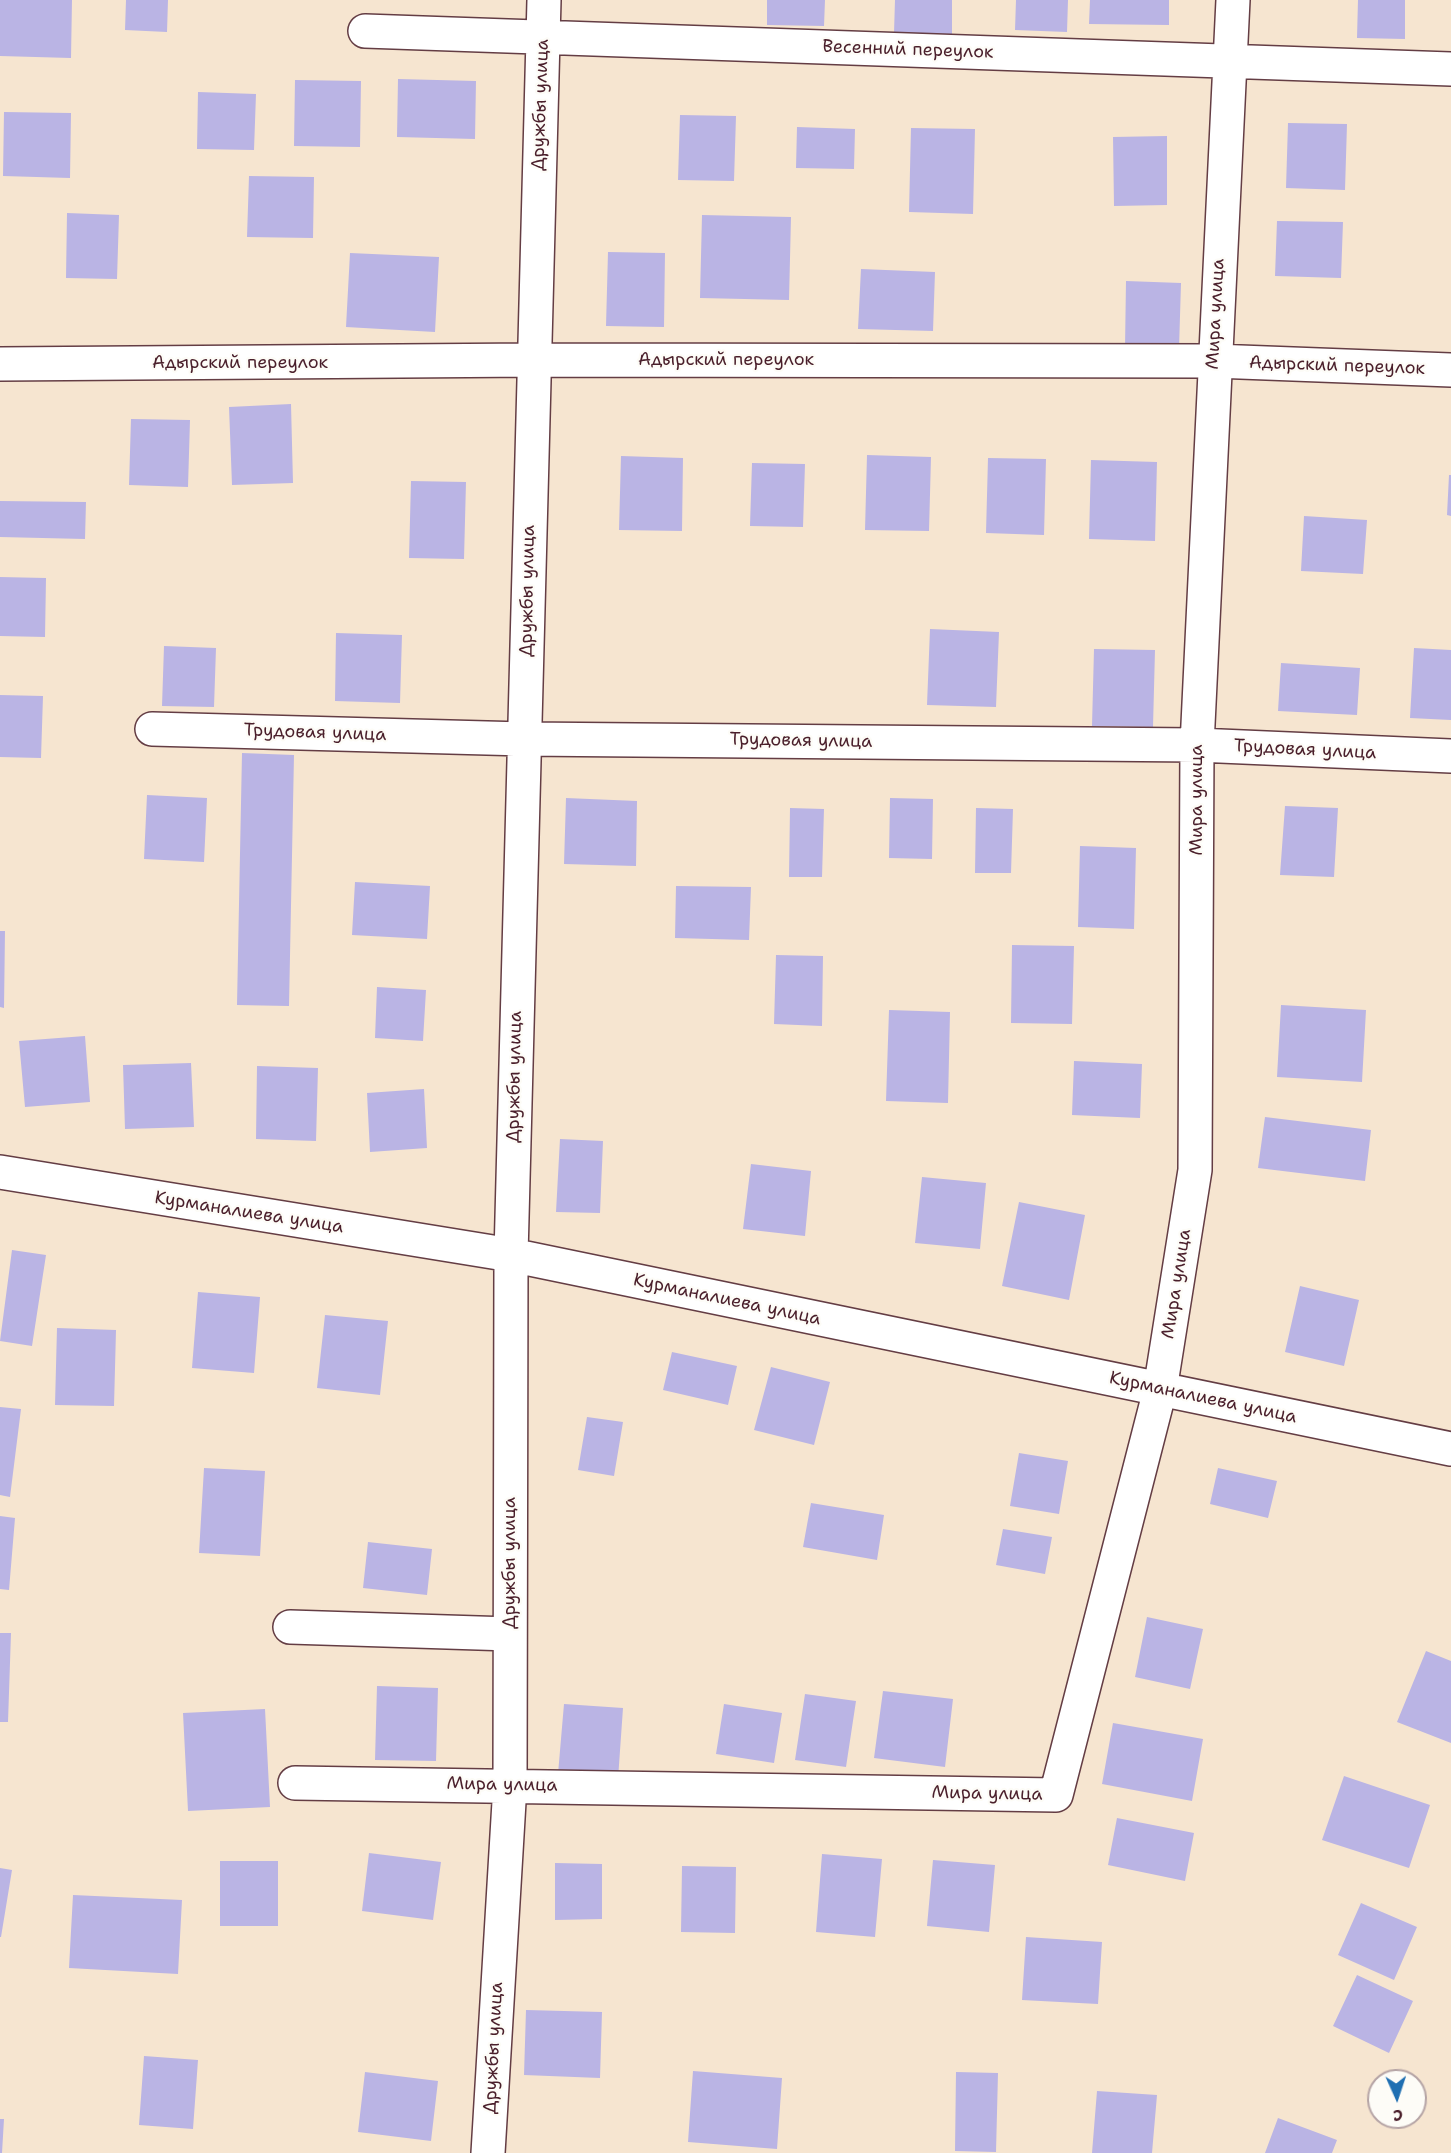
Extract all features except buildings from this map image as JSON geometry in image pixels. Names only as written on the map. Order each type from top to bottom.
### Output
[{"type":"street","name":"Дружбы улица","points":[[488,2153],[510,1785],[511,1255],[544,0]]},
{"type":"street","name":"Мира улица","points":[[295,1783],[1056,1795],[1160,1390],[1195,1170],[1197,745],[1233,0]]},
{"type":"street","name":"Весенний переулок","points":[[365,31],[1451,69]]},
{"type":"street","name":"Адырский переулок","points":[[0,364],[534,360],[1214,360],[1451,370]]},
{"type":"street","name":"Трудовая улица","points":[[152,729],[524,739],[1197,745],[1451,756]]},
{"type":"street","name":"Курманалиева улица","points":[[0,1172],[511,1255],[1451,1449]]},
{"type":"street","points":[[290,1628],[510,1634]]}]
